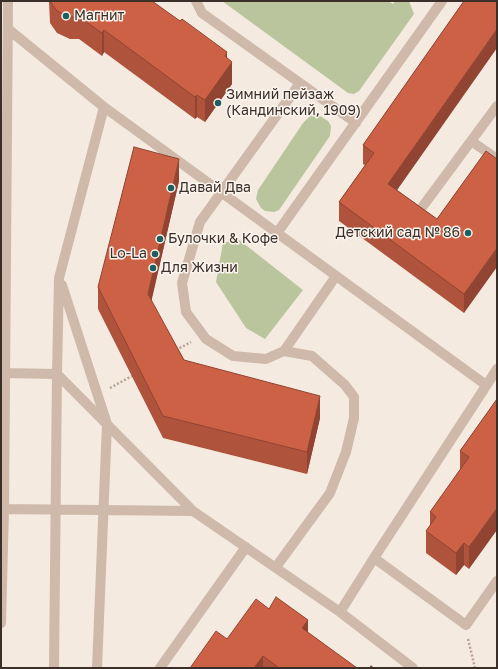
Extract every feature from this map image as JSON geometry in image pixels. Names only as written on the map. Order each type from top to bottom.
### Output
[{"type":"street","points":[[1,623],[4,510],[8,1]]},
{"type":"street","points":[[196,1],[202,13],[356,123]]},
{"type":"street","points":[[277,233],[442,1]]},
{"type":"street","points":[[8,29],[104,107],[486,385]]},
{"type":"street","points":[[300,83],[200,222],[182,282],[186,312],[206,339],[233,356],[266,359],[284,351],[336,276]]},
{"type":"street","points":[[423,206],[497,106]]},
{"type":"street","points":[[54,668],[57,374],[60,278],[104,107]]},
{"type":"street","points":[[471,141],[497,159]]},
{"type":"street","points":[[60,278],[107,424],[97,668]]},
{"type":"street","points":[[276,567],[330,493],[346,452],[354,418],[354,397],[345,384],[312,356],[284,351]]},
{"type":"street","points":[[340,612],[497,369]]},
{"type":"street","points":[[5,373],[57,374],[193,511],[340,612],[413,668]]},
{"type":"street","points":[[4,510],[193,511]]},
{"type":"street","points":[[160,668],[246,547]]},
{"type":"street","points":[[374,558],[466,625],[497,581]]},
{"type":"path","points":[[174,351],[203,335]]},
{"type":"path","points":[[98,396],[132,376]]},
{"type":"path","points":[[466,625],[475,668]]},
{"type":"green space","points":[[222,1],[388,1],[393,4],[395,1],[409,1],[414,14],[359,91],[354,94],[348,93]]},
{"type":"green space","points":[[315,115],[328,121],[331,126],[330,136],[279,210],[274,212],[265,211],[261,208],[256,199],[258,190],[303,123],[310,116]]},
{"type":"green space","points":[[238,239],[303,290],[265,339],[246,328],[216,282],[223,243]]},
{"type":"building","points":[[50,1],[152,1],[180,21],[182,19],[227,52],[225,56],[232,62],[205,100],[197,95],[195,97],[104,30],[102,33],[79,17],[70,17],[57,11]]},
{"type":"building","points":[[464,1],[497,1],[497,29],[388,184],[437,219],[486,151],[497,159],[497,248],[464,294],[339,202],[374,153],[363,145]]},
{"type":"building","points":[[134,147],[179,159],[148,294],[184,360],[320,396],[307,452],[163,416],[98,287]]},
{"type":"building","points":[[497,399],[497,508],[469,547],[464,543],[456,553],[426,531],[436,517],[430,512],[469,457],[460,451]]},
{"type":"building","points":[[276,597],[308,620],[302,628],[357,668],[279,668],[263,656],[254,668],[190,668],[216,631],[227,639],[256,599],[269,609]]},
{"type":"place","name":"Магнит","points":[[66,16]]},
{"type":"place","name":"Зимний пейзаж (Кандинский, 1909)","points":[[218,103]]},
{"type":"place","name":"Давай Два","points":[[171,188]]},
{"type":"place","name":"Детский сад № 86","points":[[468,233]]},
{"type":"place","name":"Булочки & Кофе","points":[[160,239]]},
{"type":"place","name":"Lo-La","points":[[155,254]]},
{"type":"place","name":"Для Жизни","points":[[153,268]]}]
